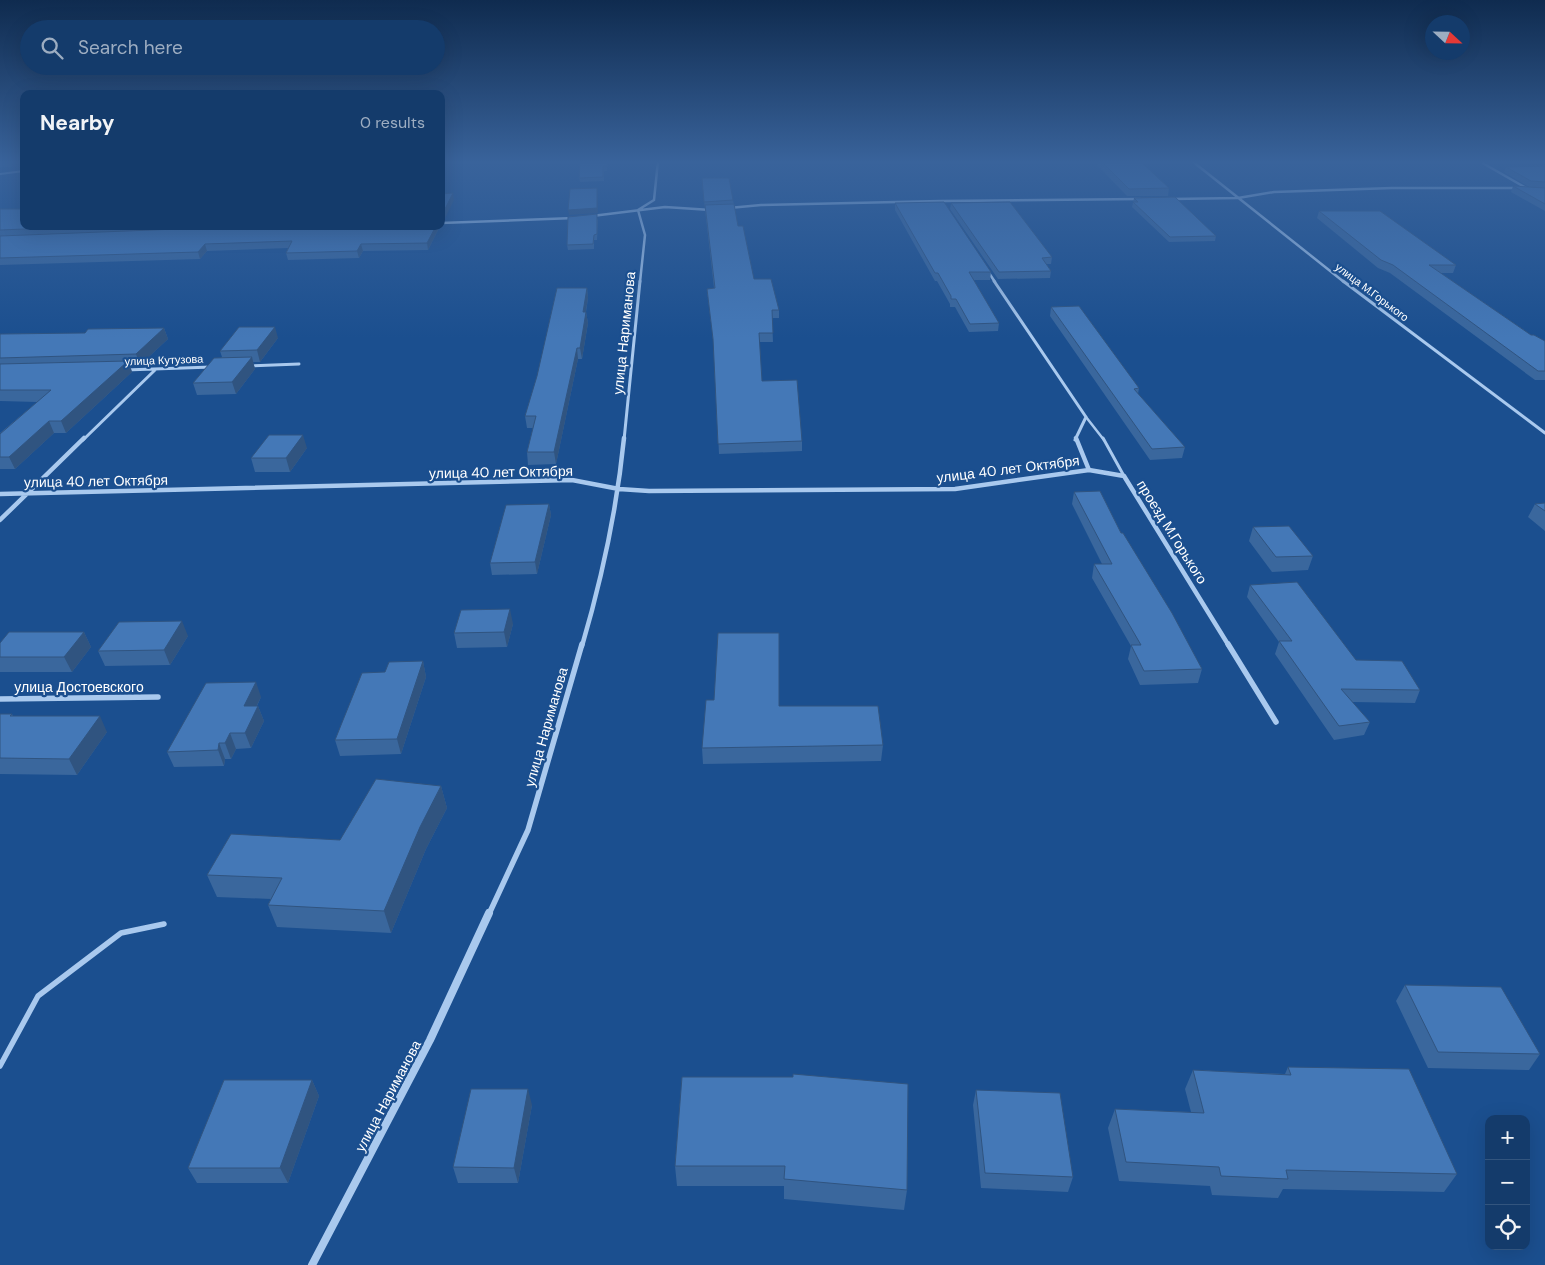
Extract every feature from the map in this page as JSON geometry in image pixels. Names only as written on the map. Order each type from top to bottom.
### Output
[{"type":"street","points":[[445,223],[521,220]]},
{"type":"street","name":"улица Нариманова","points":[[312,1265],[430,1040],[528,830],[596,598],[619,489],[645,235],[641,220]]},
{"type":"street","name":"улица М.Горького","points":[[1267,220],[1545,433]]},
{"type":"street","points":[[984,265],[1086,417],[1075,440],[1090,470]]},
{"type":"street","points":[[242,366],[299,364]]},
{"type":"street","name":"улица Кутузова","points":[[117,370],[213,367]]},
{"type":"street","points":[[0,520],[156,369]]},
{"type":"street","name":"улица 40 лет Октября","points":[[0,494],[572,480],[619,489],[649,491],[955,489],[1090,470]]},
{"type":"street","name":"проезд М.Горького","points":[[1090,470],[1124,476],[1276,722]]},
{"type":"street","name":"улица Достоевского","points":[[0,699],[158,698]]},
{"type":"lane","points":[[1086,417],[1106,440],[1119,462],[1124,476]]},
{"type":"lane","points":[[0,1066],[38,996],[121,933],[164,924]]},
{"type":"building","points":[[0,220],[20,220],[20,229],[0,230]]},
{"type":"building","points":[[568,220],[597,220],[597,234],[594,235],[593,244],[567,245]]},
{"type":"building","points":[[707,220],[737,220],[738,226],[743,226],[754,279],[771,279],[779,310],[772,310],[773,333],[759,333],[762,381],[797,380],[802,441],[718,444],[713,339],[707,289],[715,288]]},
{"type":"building","points":[[905,220],[956,220],[991,272],[969,272],[999,323],[970,324],[956,299],[951,299],[938,273],[935,273]]},
{"type":"building","points":[[963,220],[1024,220],[1052,257],[1042,258],[1051,271],[999,272]]},
{"type":"building","points":[[1152,220],[1199,220],[1216,236],[1170,237]]},
{"type":"building","points":[[1330,220],[1393,220],[1456,265],[1429,265],[1531,335],[1545,341],[1545,371],[1538,371],[1393,265],[1381,260]]},
{"type":"building","points":[[152,230],[434,230],[427,243],[361,244],[357,251],[286,253],[292,241],[205,244],[198,252],[0,258],[0,236]]},
{"type":"building","points":[[557,288],[587,288],[583,312],[586,312],[580,348],[577,348],[554,452],[527,452],[536,416],[525,416],[537,376]]},
{"type":"building","points":[[1079,306],[1139,388],[1134,389],[1185,447],[1152,449],[1051,307]]},
{"type":"building","points":[[239,327],[275,327],[257,350],[220,351]]},
{"type":"building","points":[[164,328],[136,354],[0,358],[0,334],[85,333],[88,329]]},
{"type":"building","points":[[252,357],[232,382],[193,383],[214,358]]},
{"type":"building","points":[[128,361],[61,421],[49,421],[9,457],[0,457],[0,434],[51,390],[0,390],[0,364]]},
{"type":"building","points":[[269,435],[303,435],[286,458],[251,458]]},
{"type":"building","points":[[1100,491],[1121,533],[1123,533],[1172,613],[1202,669],[1144,671],[1131,645],[1141,645],[1094,564],[1112,564],[1074,492]]},
{"type":"building","points":[[1545,503],[1545,511],[1535,504]]},
{"type":"building","points":[[549,504],[535,562],[490,563],[506,505]]},
{"type":"building","points":[[1289,526],[1313,556],[1276,557],[1253,527]]},
{"type":"building","points":[[1297,582],[1356,660],[1402,661],[1420,690],[1341,689],[1370,722],[1339,726],[1279,641],[1292,641],[1250,585]]},
{"type":"building","points":[[510,609],[504,632],[454,633],[461,610]]},
{"type":"building","points":[[182,621],[164,650],[98,651],[119,622]]},
{"type":"building","points":[[9,632],[84,632],[64,657],[0,657],[0,643]]},
{"type":"building","points":[[718,633],[779,633],[779,706],[878,706],[883,745],[702,748],[706,700],[714,700]]},
{"type":"building","points":[[423,661],[397,739],[335,740],[362,673],[385,672],[389,662]]},
{"type":"building","points":[[256,682],[244,706],[258,706],[245,733],[230,733],[225,743],[219,743],[218,750],[167,752],[206,683]]},
{"type":"building","points":[[0,714],[12,714],[10,716],[100,716],[69,759],[0,758]]},
{"type":"building","points":[[376,779],[441,786],[420,827],[384,911],[268,905],[282,878],[207,875],[231,834],[340,840]]},
{"type":"building","points":[[1405,985],[1501,987],[1540,1054],[1438,1052]]},
{"type":"building","points":[[1288,1067],[1409,1069],[1457,1174],[1286,1170],[1288,1179],[1221,1176],[1219,1167],[1126,1162],[1115,1109],[1204,1113],[1193,1070],[1291,1075]]},
{"type":"building","points":[[793,1074],[908,1084],[907,1190],[784,1179],[785,1166],[675,1166],[682,1077],[793,1077]]},
{"type":"building","points":[[224,1080],[312,1080],[280,1168],[188,1168]]},
{"type":"building","points":[[471,1089],[528,1089],[514,1168],[453,1167]]},
{"type":"building","points":[[976,1090],[1060,1093],[1073,1177],[985,1173]]}]
